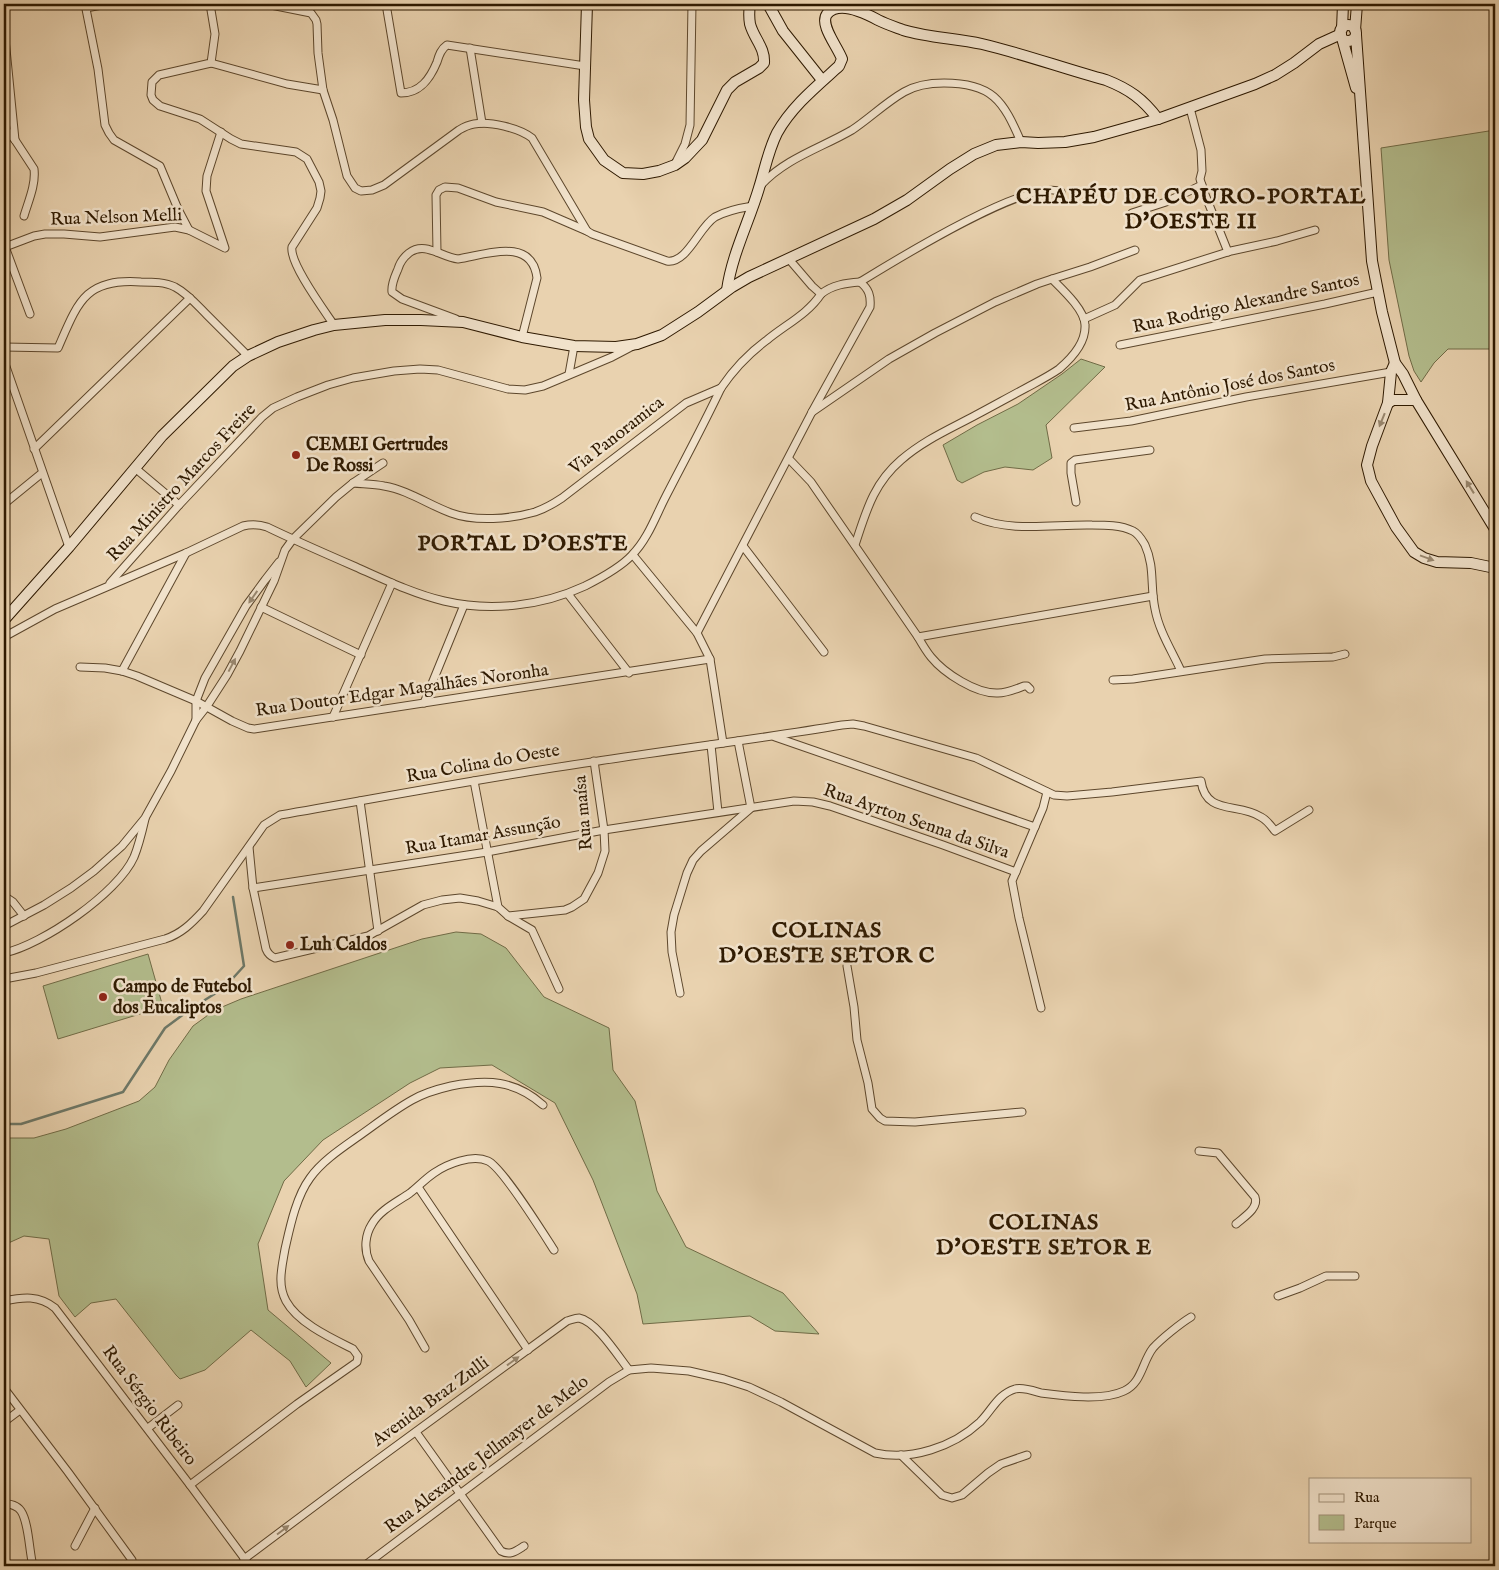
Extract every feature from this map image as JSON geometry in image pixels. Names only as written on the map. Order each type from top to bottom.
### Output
[{"type":"street","points":[[107,4],[85,6],[98,69],[105,125],[108,133],[114,140],[160,166],[189,230]]},
{"type":"street","points":[[210,4],[215,34],[211,63]]},
{"type":"street","points":[[266,4],[311,13],[314,16],[317,24],[318,53],[323,90],[347,176],[350,184],[355,188],[361,191],[384,186],[459,130],[472,124],[482,123],[512,129],[532,138],[587,231]]},
{"type":"street","points":[[386,4],[401,93],[415,90],[427,81],[445,46],[470,48],[585,66]]},
{"type":"street","points":[[587,4],[585,66],[586,127],[589,139],[604,160],[623,173],[631,174],[659,171],[675,165],[692,151],[702,140],[719,102],[727,90],[735,82],[764,63],[763,49],[750,25],[750,4]]},
{"type":"street","points":[[675,165],[685,144],[690,125],[692,4]]},
{"type":"street","points":[[768,4],[783,31],[822,80]]},
{"type":"street","points":[[1343,4],[1342,34],[1362,112]]},
{"type":"street","points":[[1357,4],[1356,33],[1372,261],[1393,368],[1388,403],[1367,465],[1371,481],[1396,527],[1414,552],[1424,558],[1438,562],[1471,563],[1495,568]]},
{"type":"street","points":[[728,290],[730,272],[760,186],[769,152],[778,132],[791,114],[822,80],[839,66],[842,59],[826,29],[825,20],[827,13],[834,8],[842,5],[851,7],[903,30],[984,45],[1106,80],[1125,88],[1138,97],[1158,119]]},
{"type":"street","points":[[4,29],[15,140]]},
{"type":"street","points":[[1342,34],[1349,41],[1354,39],[1356,33]]},
{"type":"street","points":[[522,337],[538,278],[534,263],[529,257],[510,251],[458,259],[424,248],[416,249],[404,258],[393,282],[392,292],[402,298],[463,322],[522,337],[574,346],[616,347],[637,344],[662,335],[749,277],[874,219],[907,200],[974,154],[996,145],[1021,142],[1065,142],[1094,137],[1158,119],[1275,75],[1319,44],[1342,34]]},
{"type":"street","points":[[470,48],[482,123]]},
{"type":"street","points":[[323,90],[287,84],[211,63],[159,75],[152,82],[151,95],[153,100],[160,106],[200,119],[241,144],[296,152],[306,159],[319,182],[320,198],[317,208],[292,247],[291,252],[301,275],[334,325]]},
{"type":"street","points":[[760,186],[779,168],[853,129],[906,90],[921,85],[960,83],[975,86],[989,92],[1000,103],[1012,121],[1021,142]]},
{"type":"street","points":[[1190,108],[1201,150],[1202,171],[1200,179],[1228,252]]},
{"type":"street","points":[[4,126],[31,163],[35,174],[24,216]]},
{"type":"street","name":"Rua Nelson Melli","points":[[4,245],[45,234],[100,237],[175,227],[189,230],[225,248],[206,191],[207,176],[221,132]]},
{"type":"street","points":[[1132,213],[1166,202],[1202,185]]},
{"type":"street","points":[[437,252],[436,195],[439,190],[449,186],[496,202],[543,212],[592,234],[671,262],[683,255],[705,226],[714,218],[738,209],[753,206]]},
{"type":"street","points":[[788,258],[822,294],[837,285],[860,282],[917,248],[1004,202],[1049,189],[1062,192]]},
{"type":"street","points":[[1084,319],[1115,305],[1140,280],[1228,252],[1315,230]]},
{"type":"street","points":[[4,245],[30,314]]},
{"type":"street","points":[[812,412],[889,359],[995,302],[1037,284],[1135,250]]},
{"type":"street","points":[[855,545],[873,495],[883,478],[900,461],[938,434],[1058,370],[1073,356],[1084,335],[1084,319],[1061,287],[1052,280]]},
{"type":"street","points":[[4,347],[58,348],[74,310],[82,299],[93,290],[109,283],[135,281],[161,283],[174,287],[190,298],[248,356]]},
{"type":"street","points":[[697,633],[812,412],[870,307],[871,298],[869,292],[860,282]]},
{"type":"street","name":"Rua Rodrigo Alexandre Santos","points":[[1120,345],[1378,292]]},
{"type":"street","name":"Via Panoramica","points":[[353,483],[385,486],[464,517],[508,517],[535,512],[562,498],[686,403],[721,388],[743,360],[810,307],[822,294]]},
{"type":"street","points":[[34,449],[190,298]]},
{"type":"street","points":[[4,620],[69,547],[162,436],[233,366],[248,356],[295,336],[334,325],[385,320],[463,322]]},
{"type":"street","name":"Rua Ministro Marcos Freire","points":[[108,585],[179,505],[262,417],[273,408],[289,400],[328,385],[353,378],[420,369],[451,372],[517,390],[543,386],[612,357],[637,344]]},
{"type":"street","points":[[569,374],[574,346]]},
{"type":"street","points":[[4,367],[69,547]]},
{"type":"street","points":[[1393,368],[1403,374],[1416,400],[1495,528]]},
{"type":"street","name":"Rua Antônio José dos Santos","points":[[1074,428],[1131,421],[1393,368]]},
{"type":"street","points":[[4,636],[55,609],[108,585],[186,553],[242,526],[252,524],[267,527],[392,583],[444,601],[496,606],[526,604],[568,594],[592,582],[633,555],[648,532],[721,388]]},
{"type":"street","points":[[1388,403],[1393,400],[1416,400]]},
{"type":"street","points":[[1076,502],[1071,473],[1071,463],[1075,460],[1150,450]]},
{"type":"street","points":[[788,459],[811,482],[931,657],[945,670],[979,690],[999,693],[1024,686],[1030,689]]},
{"type":"street","points":[[4,926],[71,888],[94,871],[122,846],[145,818],[196,720],[227,676],[274,581],[285,550],[292,539],[353,483],[383,463]]},
{"type":"street","points":[[135,468],[179,505]]},
{"type":"street","points":[[4,504],[42,473]]},
{"type":"street","points":[[976,517],[998,524],[1019,526],[1096,525],[1125,528],[1135,532],[1141,538],[1148,553],[1152,570],[1153,596],[1157,619],[1181,671]]},
{"type":"street","points":[[743,546],[824,652]]},
{"type":"street","points":[[122,671],[186,553]]},
{"type":"street","points":[[633,555],[697,633],[710,660],[723,743]]},
{"type":"street","points":[[196,720],[196,700],[206,678],[246,606],[282,558]]},
{"type":"street","points":[[332,717],[392,583]]},
{"type":"street","points":[[568,594],[629,672]]},
{"type":"street","points":[[918,637],[1153,596]]},
{"type":"street","points":[[424,703],[464,604]]},
{"type":"street","points":[[261,607],[361,655]]},
{"type":"street","points":[[1113,680],[1133,679],[1265,659],[1333,657],[1345,654]]},
{"type":"street","name":"Rua Doutor Edgar Magalhães Noronha","points":[[80,667],[122,671],[196,700],[232,721],[254,729],[710,660]]},
{"type":"street","name":"Rua Colina do Oeste","points":[[4,978],[36,974],[171,937],[191,924],[203,911],[264,825],[280,815],[594,761],[774,737],[842,725],[864,726],[976,758],[1047,792],[1067,796],[1201,781],[1206,798],[1214,803],[1261,817],[1275,831],[1308,810]]},
{"type":"street","points":[[774,737],[1035,827]]},
{"type":"street","points":[[680,993],[672,952],[671,932],[674,915],[687,873],[693,860],[701,851],[751,808],[738,741]]},
{"type":"street","points":[[711,745],[718,812]]},
{"type":"street","name":"Rua maísa","points":[[508,916],[565,910],[572,908],[584,899],[598,873],[605,851],[604,830],[594,761]]},
{"type":"street","points":[[474,781],[498,907]]},
{"type":"street","points":[[1041,1008],[1012,882],[1043,808],[1047,792]]},
{"type":"street","points":[[360,801],[378,931]]},
{"type":"street","name":"Rua Ayrton Senna da Silva","points":[[718,812],[775,803],[813,802],[830,806],[1016,872]]},
{"type":"street","name":"Rua Itamar Assunção","points":[[253,888],[487,852],[604,830],[718,812]]},
{"type":"street","points":[[4,953],[25,947],[40,939],[102,897],[116,884],[134,857],[145,818]]},
{"type":"street","points":[[249,848],[253,888],[268,955],[275,958],[368,936],[424,905],[442,900],[469,899],[498,907],[508,916],[532,930],[559,989]]},
{"type":"street","points":[[4,896],[13,902],[24,916]]},
{"type":"street","points":[[847,966],[857,1040],[868,1083],[872,1109],[880,1118],[886,1121],[915,1122],[1022,1112]]},
{"type":"street","points":[[190,1484],[356,1362],[358,1356],[353,1350],[301,1319],[288,1304],[282,1290],[280,1278],[289,1231],[302,1192],[310,1178],[321,1165],[413,1099],[428,1093],[472,1082],[488,1082],[524,1090],[544,1105]]},
{"type":"street","points":[[1199,1151],[1218,1153],[1257,1200],[1256,1205],[1236,1224]]},
{"type":"street","points":[[425,1348],[365,1252],[368,1232],[372,1223],[380,1214],[434,1173],[449,1165],[476,1158],[489,1161],[503,1175],[554,1250]]},
{"type":"street","points":[[418,1187],[528,1350]]},
{"type":"street","points":[[1278,1296],[1326,1276],[1355,1276]]},
{"type":"street","name":"Rua Sérgio Ribeiro","points":[[4,1301],[32,1297],[48,1302],[56,1308],[250,1566]]},
{"type":"street","points":[[629,1370],[651,1368],[689,1371],[724,1379],[749,1387],[781,1402],[875,1453],[886,1456],[901,1455],[932,1450],[950,1442],[980,1422],[1005,1393],[1017,1388],[1062,1396],[1099,1396],[1124,1392],[1137,1381],[1153,1348],[1182,1322],[1191,1317]]},
{"type":"street","name":"Avenida Braz Zulli","points":[[244,1559],[567,1321],[579,1318],[595,1328],[629,1370]]},
{"type":"street","name":"Rua Alexandre Jellmayer de Melo","points":[[364,1566],[609,1382],[629,1370]]},
{"type":"street","points":[[4,1388],[132,1560]]},
{"type":"street","points":[[148,1428],[178,1405]]},
{"type":"street","points":[[4,1422],[20,1410]]},
{"type":"street","points":[[416,1432],[501,1551],[508,1554],[513,1553],[524,1546]]},
{"type":"street","points":[[901,1455],[942,1495],[952,1498],[962,1496],[1001,1464],[1027,1455]]},
{"type":"street","points":[[7,1503],[18,1507],[24,1516],[33,1566]]},
{"type":"street","points":[[75,1546],[95,1508]]},
{"type":"green space","points":[[1495,130],[1495,349],[1448,349],[1434,363],[1421,382],[1414,371],[1409,356],[1389,260],[1381,148]]},
{"type":"green space","points":[[1081,359],[1105,367],[1046,425],[1052,458],[1033,470],[1005,467],[984,472],[962,483],[957,480],[943,445],[1018,404]]},
{"type":"green space","points":[[456,932],[481,934],[506,948],[544,997],[609,1028],[613,1070],[635,1101],[657,1191],[686,1247],[783,1293],[819,1334],[775,1331],[750,1316],[643,1324],[637,1294],[593,1180],[555,1103],[492,1065],[440,1068],[410,1083],[323,1140],[284,1181],[258,1244],[268,1310],[331,1363],[306,1387],[290,1361],[251,1330],[205,1370],[180,1379],[116,1299],[91,1303],[75,1317],[59,1296],[49,1239],[24,1236],[4,1245],[4,1138],[34,1138],[66,1129],[139,1101],[155,1087],[169,1060],[193,1026],[215,1010],[241,999],[422,939]]},
{"type":"green space","name":"Campo de Futebol dos Eucaliptos","points":[[148,954],[163,1007],[58,1039],[43,986]]},
{"type":"waterway","points":[[4,1124],[21,1124],[123,1092],[165,1028],[224,988],[244,966],[233,897]]},
{"type":"place","name":"CEMEI Gertrudes De Rossi","points":[[296,455]]},
{"type":"place","name":"Luh Caldos","points":[[290,945]]},
{"type":"place","name":"Campo de Futebol dos Eucaliptos","points":[[103,997]]},
{"type":"district","name":"CHAPÉU DE COURO-PORTAL D'OESTE II","points":[[1191,210]]},
{"type":"district","name":"PORTAL D'OESTE","points":[[523,544]]},
{"type":"district","name":"COLINAS D'OESTE SETOR C","points":[[827,944]]},
{"type":"district","name":"COLINAS D'OESTE SETOR E","points":[[1044,1236]]}]
